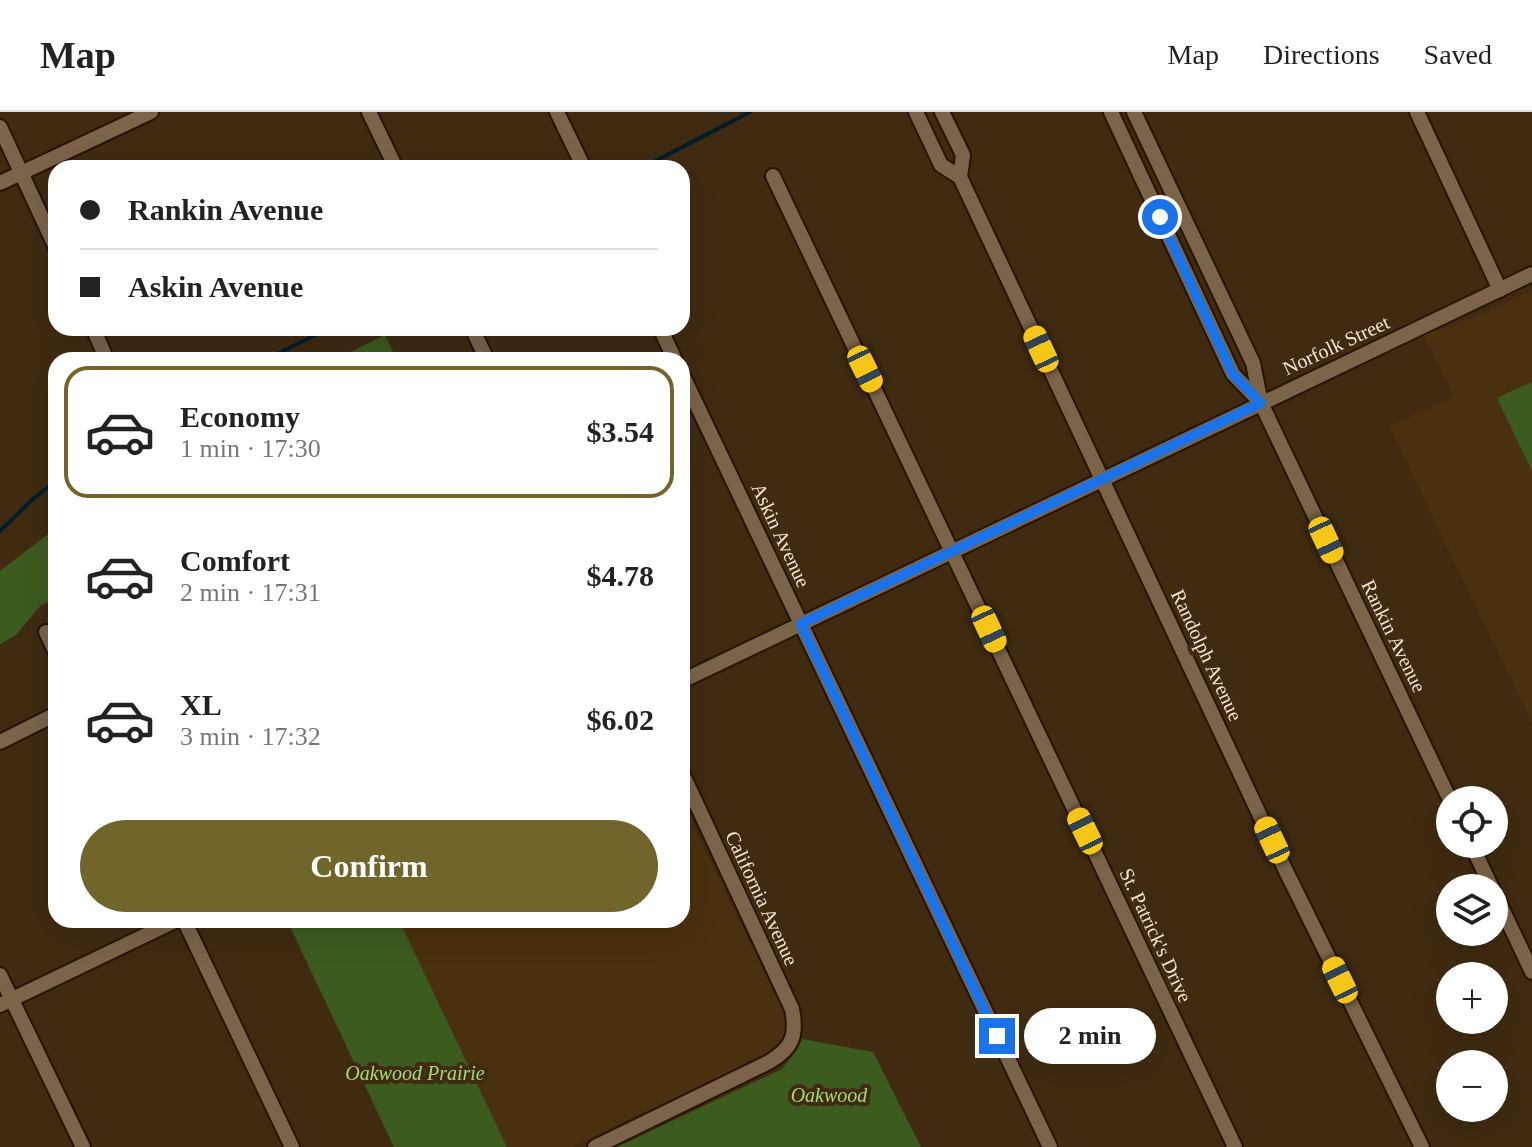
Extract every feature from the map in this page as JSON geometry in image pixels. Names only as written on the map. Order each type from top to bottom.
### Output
[{"type":"street","points":[[0,183],[151,112]]},
{"type":"street","points":[[369,112],[392,160]]},
{"type":"street","points":[[557,112],[580,160]]},
{"type":"street","name":"Randolph Avenue","points":[[916,112],[941,165],[960,177],[1285,869],[1422,1147]]},
{"type":"street","name":"Randolph Avenue","points":[[942,112],[963,155],[960,177]]},
{"type":"street","name":"Rankin Avenue","points":[[1111,112],[1233,374],[1261,403]]},
{"type":"street","name":"Rankin Avenue","points":[[1134,112],[1253,363],[1261,403],[1443,786]]},
{"type":"street","points":[[1417,112],[1500,290]]},
{"type":"street","points":[[0,127],[48,231]]},
{"type":"street","name":"St. Patrick's Drive","points":[[773,176],[1235,1147]]},
{"type":"street","name":"Norfolk Street","points":[[690,677],[1532,274]]},
{"type":"street","name":"Askin Avenue","points":[[690,391],[1050,1147]]},
{"type":"street","points":[[46,632],[48,636]]},
{"type":"street","points":[[0,742],[48,718]]},
{"type":"street","name":"California Avenue","points":[[595,1147],[769,1062],[782,1055],[791,1043],[795,1027],[792,1009],[690,790]]},
{"type":"street","points":[[1508,922],[1532,972]]},
{"type":"street","points":[[6,1002],[160,928]]},
{"type":"street","points":[[188,928],[292,1147]]},
{"type":"street","points":[[0,975],[6,1002],[83,1147]]},
{"type":"shaded area","points":[[1532,290],[1532,723],[1389,426],[1454,397],[1423,335],[1474,318]]},
{"type":"shaded area","points":[[690,819],[785,1015],[782,1040],[772,1051],[572,1147],[507,1147],[403,928],[690,928]]},
{"type":"green space","points":[[385,336],[393,352],[351,352]]},
{"type":"green space","points":[[1532,382],[1532,471],[1497,398]]},
{"type":"green space","points":[[48,534],[48,602],[41,605],[16,635],[0,644],[0,571]]},
{"type":"green space","name":"Oakwood Prairie","points":[[291,928],[403,928],[507,1147],[394,1147]]},
{"type":"green space","name":"Oakwood","points":[[802,1039],[873,1052],[921,1147],[617,1147],[782,1069]]},
{"type":"waterway","points":[[657,160],[750,112]]},
{"type":"waterway","points":[[281,352],[314,336]]},
{"type":"waterway","points":[[0,531],[48,487]]},
{"type":"route","points":[[997,1036],[801,624],[1261,403],[1233,374],[1160,217]]}]
